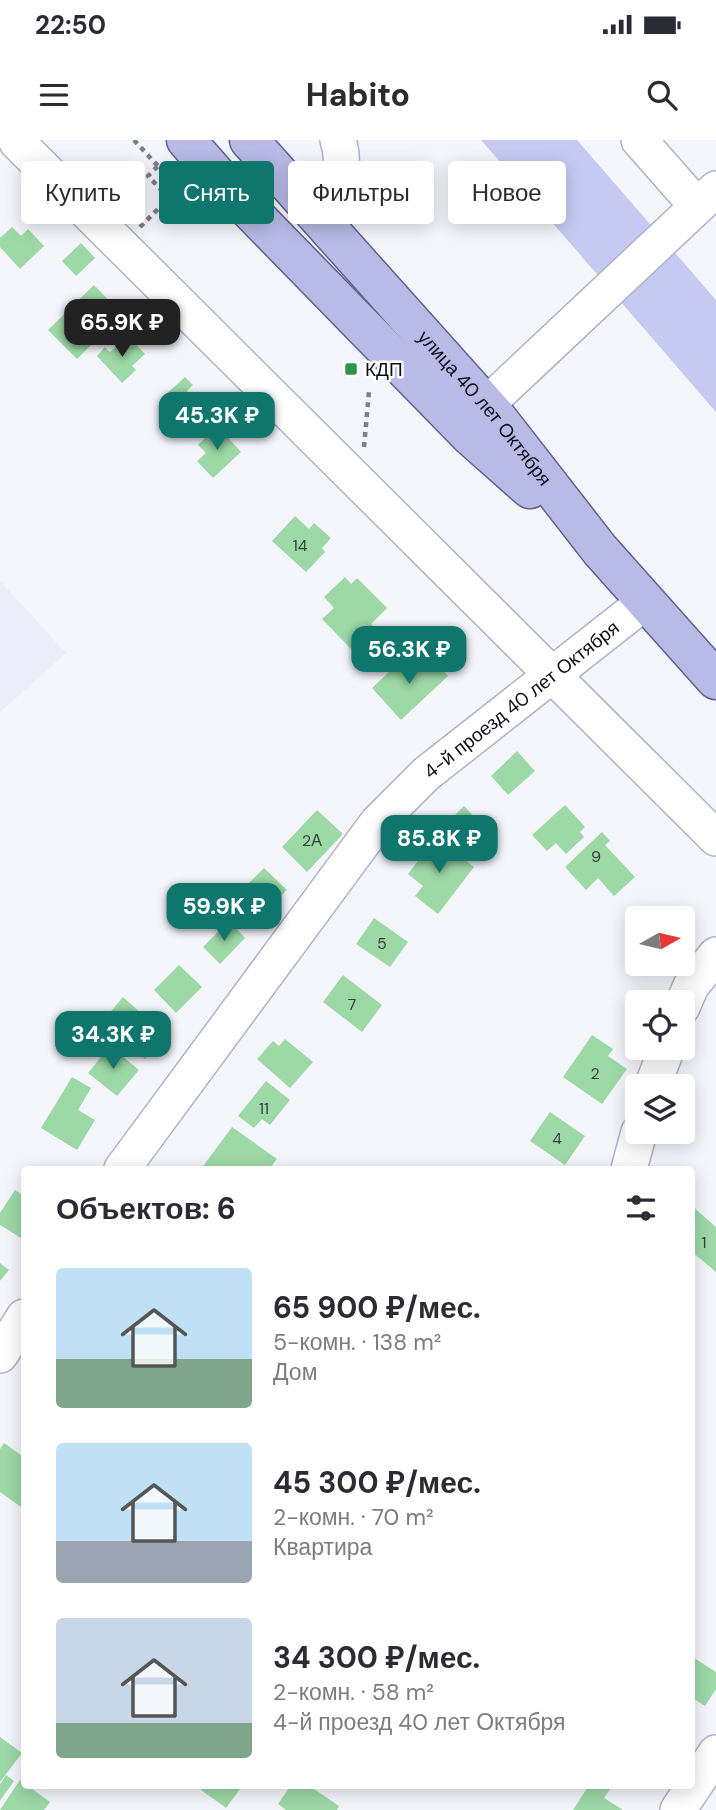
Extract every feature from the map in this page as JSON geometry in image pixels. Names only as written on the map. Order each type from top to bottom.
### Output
[{"type":"main road","points":[[186,140],[229,189],[470,436],[600,550]]},
{"type":"main road","name":"улица 40 лет Октября","points":[[249,140],[288,183]]},
{"type":"main road","name":"улица 40 лет Октября","points":[[325,224],[486,405],[600,550],[716,680]]},
{"type":"street","points":[[338,140],[342,161]]},
{"type":"street","points":[[486,405],[706,198],[639,140]]},
{"type":"street","points":[[12,147],[122,245],[716,838]]},
{"type":"street","name":"4-й проезд 40 лет Октября","points":[[124,1166],[378,822],[426,775],[645,602]]},
{"type":"street","points":[[689,990],[716,955]]},
{"type":"street","points":[[630,1166],[636,1144]]},
{"type":"street","points":[[0,1356],[21,1322]]},
{"type":"street","points":[[695,1784],[716,1753]]},
{"type":"street","points":[[678,1810],[692,1789]]},
{"type":"path","points":[[122,245],[169,198],[148,176],[158,166],[134,140]]},
{"type":"path","points":[[360,483],[369,391]]},
{"type":"shaded area","points":[[481,140],[577,140],[716,300],[716,412],[554,224],[566,224],[566,161],[499,161]]},
{"type":"shaded area","points":[[0,581],[66,653],[0,712]]},
{"type":"building","points":[[12,227],[21,236],[28,229],[44,246],[20,269],[0,247],[0,238]]},
{"type":"building","points":[[81,243],[95,258],[76,276],[62,261]]},
{"type":"building","points":[[94,285],[122,314],[77,359],[48,330]]},
{"type":"building","points":[[128,336],[145,354],[132,366],[136,370],[122,383],[97,356],[105,347],[110,352]]},
{"type":"building","points":[[185,377],[193,385],[187,391],[199,405],[184,418],[164,396]]},
{"type":"building","points":[[217,426],[241,452],[213,478],[197,461],[206,453],[198,445]]},
{"type":"building","points":[[295,516],[309,529],[314,523],[331,538],[322,548],[325,552],[306,572],[272,541]]},
{"type":"building","points":[[345,577],[351,584],[357,578],[387,608],[371,624],[375,628],[352,650],[322,619],[334,608],[324,597]]},
{"type":"building","points":[[405,657],[418,672],[432,658],[448,676],[401,720],[372,688]]},
{"type":"building","points":[[517,751],[535,771],[508,795],[491,776]]},
{"type":"building","points":[[565,805],[585,827],[580,832],[584,837],[566,854],[556,843],[547,851],[532,835]]},
{"type":"building","points":[[464,806],[484,827],[474,837],[454,816]]},
{"type":"building","points":[[317,810],[343,834],[307,872],[282,847]]},
{"type":"building","points":[[602,832],[610,841],[605,845],[635,877],[614,896],[598,878],[586,890],[565,867]]},
{"type":"building","points":[[436,837],[474,867],[438,914],[415,896],[423,886],[408,874]]},
{"type":"building","points":[[264,868],[287,890],[260,916],[238,894]]},
{"type":"building","points":[[374,918],[408,942],[390,967],[356,944]]},
{"type":"building","points":[[229,921],[245,938],[220,964],[203,947]]},
{"type":"building","points":[[179,965],[202,987],[176,1013],[154,990]]},
{"type":"building","points":[[343,975],[382,1005],[362,1032],[323,1002]]},
{"type":"building","points":[[123,997],[165,1035],[145,1059],[103,1021]]},
{"type":"building","points":[[592,1035],[613,1049],[608,1056],[627,1069],[602,1104],[563,1077]]},
{"type":"building","points":[[285,1039],[313,1062],[290,1088],[257,1059],[273,1041],[279,1046]]},
{"type":"building","points":[[110,1046],[139,1070],[117,1096],[88,1073]]},
{"type":"building","points":[[72,1077],[91,1088],[78,1110],[95,1120],[77,1150],[41,1128]]},
{"type":"building","points":[[266,1081],[290,1100],[270,1125],[262,1119],[254,1128],[238,1116]]},
{"type":"building","points":[[550,1112],[585,1136],[565,1165],[530,1141]]},
{"type":"building","points":[[232,1127],[277,1159],[271,1166],[203,1166]]},
{"type":"building","points":[[15,1190],[21,1194],[21,1238],[0,1225],[0,1213]]},
{"type":"building","points":[[695,1209],[716,1227],[716,1272],[695,1254]]},
{"type":"building","points":[[0,1263],[9,1270],[0,1281]]},
{"type":"building","points":[[4,1443],[21,1455],[21,1507],[0,1492],[0,1449]]},
{"type":"building","points":[[695,1659],[716,1672],[716,1689],[705,1706],[695,1700]]},
{"type":"building","points":[[0,1737],[21,1754],[0,1782]]},
{"type":"building","points":[[6,1775],[14,1781],[0,1801],[0,1784]]},
{"type":"building","points":[[20,1780],[21,1789],[32,1789],[50,1802],[44,1810],[0,1810]]},
{"type":"building","points":[[202,1789],[240,1789],[226,1808]]},
{"type":"building","points":[[288,1789],[314,1789],[339,1806],[337,1810],[286,1810],[278,1804]]},
{"type":"building","points":[[586,1789],[610,1789],[604,1798],[623,1810],[573,1810]]},
{"type":"place","name":"КДП","points":[[351,369]]}]
